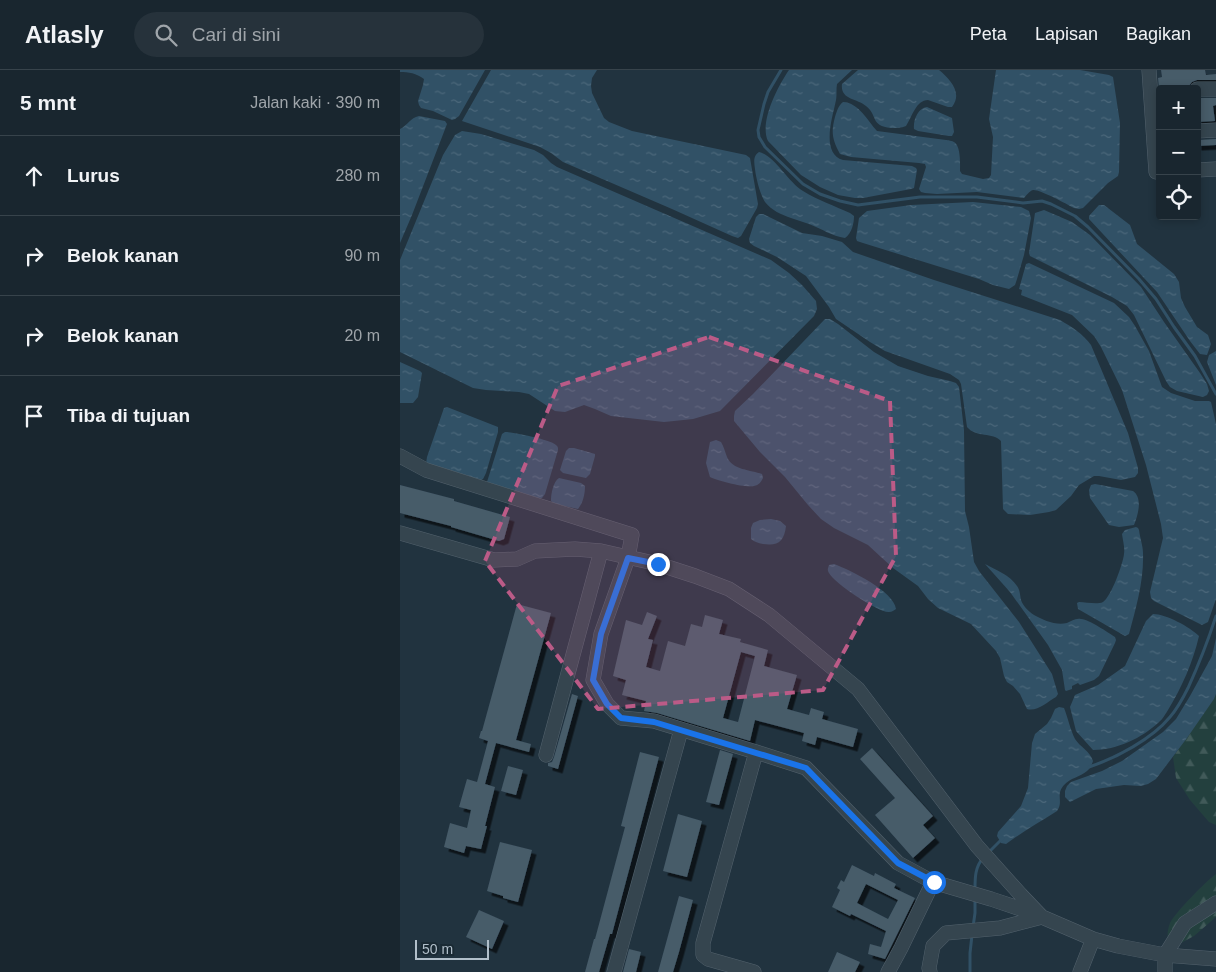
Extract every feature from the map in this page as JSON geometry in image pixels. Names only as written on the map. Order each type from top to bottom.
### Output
[{"type":"street","points":[[1149,70],[1155,90],[1156,134]]},
{"type":"street","points":[[1201,89],[1216,88]]},
{"type":"street","points":[[1201,131],[1216,130]]},
{"type":"street","points":[[1201,170],[1216,169]]},
{"type":"street","points":[[400,456],[426,470],[632,535],[628,558],[601,634],[593,680],[607,704],[621,718],[654,722],[806,768],[898,863],[939,884],[1042,916],[1092,939],[1165,955],[1216,960]]},
{"type":"street","points":[[400,533],[494,560],[517,559],[534,551],[574,549],[601,551],[658,564],[729,589],[769,615],[858,689],[977,846],[1042,916]]},
{"type":"street","points":[[546,755],[601,551]]},
{"type":"street","points":[[614,972],[681,730]]},
{"type":"street","points":[[754,972],[708,959],[703,955],[703,943],[756,752]]},
{"type":"street","points":[[888,972],[939,884]]},
{"type":"street","points":[[1165,972],[1165,955],[1186,923],[1216,903]]},
{"type":"street","points":[[930,972],[933,946],[946,932],[1000,928],[1042,916]]},
{"type":"street","points":[[1080,972],[1092,939]]},
{"type":"highlighted area","points":[[709,337],[890,401],[896,556],[823,690],[598,709],[485,561],[558,386]]},
{"type":"green space","points":[[1216,694],[1216,825],[1209,822],[1190,800],[1176,778],[1173,757]]},
{"type":"green space","points":[[1216,874],[1216,917],[1194,936],[1179,944],[1168,939],[1169,927],[1173,918],[1191,897]]},
{"type":"water","points":[[400,70],[485,70],[459,116],[452,120],[433,111],[421,108],[418,101],[424,79],[412,73],[400,72]]},
{"type":"water","points":[[491,70],[597,70],[592,78],[592,93],[604,118],[609,122],[632,131],[746,155],[750,158],[758,204],[741,236],[738,238],[732,236],[563,162],[540,147],[462,121]]},
{"type":"water","points":[[789,70],[852,70],[837,84],[830,133],[832,150],[836,156],[843,160],[912,166],[917,170],[914,188],[855,198],[838,195],[820,187],[801,175],[768,141],[766,133],[766,124],[771,104]]},
{"type":"water","points":[[858,70],[939,70],[954,87],[956,92],[955,102],[952,107],[948,107],[928,100],[924,101],[917,106],[906,126],[897,128],[884,127],[877,123],[870,109],[846,96],[842,89],[842,84]]},
{"type":"water","points":[[996,70],[1080,70],[1113,77],[1120,123],[1119,172],[1118,176],[1108,183],[1083,208],[1074,208],[1036,190],[1029,192],[1024,198],[977,192],[937,194],[921,192],[919,189],[926,167],[925,164],[851,157],[840,154],[835,144],[833,131],[837,111],[843,102],[849,103],[854,105],[866,117],[877,131],[953,142],[958,147],[960,171],[962,174],[983,179],[989,178],[991,175],[993,137],[989,119]]},
{"type":"water","points":[[927,107],[952,118],[954,132],[952,136],[914,129],[917,115]]},
{"type":"water","points":[[419,116],[445,121],[447,124],[400,243],[400,129],[413,118]]},
{"type":"water","points":[[462,131],[481,134],[534,150],[557,167],[771,260],[789,273],[816,301],[817,309],[814,316],[720,411],[693,419],[664,422],[611,416],[584,405],[565,412],[555,411],[529,394],[473,388],[400,352],[400,260],[443,155],[455,135]]},
{"type":"water","points":[[759,152],[771,159],[797,187],[854,216],[852,228],[847,236],[845,238],[831,234],[780,214],[767,205],[758,186],[754,164],[754,159]]},
{"type":"water","points":[[973,202],[1021,207],[1029,211],[1031,218],[1024,255],[1015,285],[1009,289],[857,241],[856,238],[859,218],[867,211],[911,205]]},
{"type":"water","points":[[1099,205],[1104,205],[1130,225],[1137,244],[1174,274],[1179,282],[1181,298],[1185,307],[1197,327],[1208,335],[1211,344],[1207,355],[1200,354],[1157,292],[1089,219],[1089,216]]},
{"type":"water","points":[[1044,210],[1072,222],[1090,235],[1141,287],[1207,384],[1209,391],[1207,395],[1203,397],[1177,391],[1170,387],[1134,315],[1127,306],[1030,256],[1035,213]]},
{"type":"water","points":[[759,214],[763,214],[802,233],[842,242],[853,252],[1060,320],[1073,328],[1091,345],[1128,433],[1138,473],[1135,477],[1121,480],[1094,476],[1079,485],[1071,496],[1056,510],[1030,515],[1008,514],[1003,509],[1001,441],[998,438],[975,433],[967,427],[959,380],[950,374],[885,351],[836,319],[806,276],[777,257],[750,243],[749,239],[756,217]]},
{"type":"water","points":[[1029,263],[1114,303],[1129,317],[1135,326],[1149,351],[1162,387],[1171,393],[1195,401],[1211,402],[1216,424],[1216,599],[1208,622],[1202,625],[1151,598],[1150,592],[1163,538],[1146,465],[1122,390],[1094,336],[1072,315],[1021,295],[1022,290],[1019,289],[1026,264]]},
{"type":"water","points":[[825,319],[830,319],[838,324],[874,352],[898,366],[956,383],[959,387],[964,430],[965,511],[974,562],[1019,622],[1052,674],[1058,694],[1042,706],[1031,710],[1027,709],[1020,694],[1007,682],[996,651],[971,624],[938,608],[918,586],[893,568],[868,545],[834,528],[821,519],[734,421],[735,411]]},
{"type":"water","points":[[1216,351],[1216,385],[1207,362],[1209,355]]},
{"type":"water","points":[[400,362],[422,373],[418,397],[413,403],[400,403]]},
{"type":"water","points":[[447,407],[498,427],[486,473],[483,479],[478,482],[426,464],[444,408]]},
{"type":"water","points":[[505,432],[541,439],[558,447],[545,494],[542,498],[538,499],[487,482],[502,434]]},
{"type":"water","points":[[716,440],[721,442],[729,461],[733,465],[762,474],[763,478],[760,483],[754,486],[745,486],[710,477],[706,463],[710,442]]},
{"type":"water","points":[[569,448],[595,454],[590,474],[586,478],[563,473],[560,470],[566,451]]},
{"type":"water","points":[[559,478],[581,483],[585,486],[585,492],[578,509],[555,504],[551,501],[554,485]]},
{"type":"water","points":[[1095,484],[1133,491],[1136,494],[1139,507],[1134,525],[1119,527],[1109,525],[1090,498],[1089,490],[1091,485]]},
{"type":"water","points":[[771,519],[780,521],[786,526],[784,536],[779,542],[763,544],[751,539],[753,523]]},
{"type":"water","points":[[1136,527],[1139,530],[1143,548],[1142,574],[1129,634],[1125,636],[1078,609],[1077,603],[1103,602],[1110,594],[1123,559],[1122,534],[1125,530]]},
{"type":"water","points":[[834,564],[880,588],[888,595],[896,609],[890,612],[876,608],[848,590],[829,573],[829,565]]},
{"type":"water","points":[[985,564],[1014,582],[1019,589],[1023,604],[1034,615],[1045,621],[1058,624],[1077,619],[1085,620],[1115,637],[1115,643],[1099,676],[1080,685],[1078,683],[1072,686],[1072,689],[1066,691],[1062,670],[1048,645],[1010,592]]},
{"type":"water","points":[[1153,614],[1164,616],[1177,622],[1199,636],[1186,674],[1168,710],[1152,728],[1129,742],[1111,748],[1093,750],[1076,731],[1070,707],[1075,695],[1098,685],[1125,666],[1146,621]]},
{"type":"water","points":[[1216,638],[1216,694],[1214,699],[1156,779],[1141,786],[1124,785],[1096,789],[1070,802],[1065,797],[1065,791],[1071,782],[1102,771],[1122,761],[1163,732],[1176,719],[1212,656]]},
{"type":"water","points":[[1059,707],[1064,708],[1075,739],[1090,754],[1093,761],[1092,764],[1087,771],[1069,781],[1061,789],[1060,804],[1057,811],[1006,844],[1001,843],[997,836],[998,832],[1021,806],[1028,788],[1032,743],[1035,734],[1047,724],[1055,709]]},
{"type":"building","points":[[1161,70],[1205,70],[1206,75],[1216,74],[1216,80],[1197,80],[1190,85],[1159,85],[1158,78],[1162,77]]},
{"type":"building","points":[[1201,98],[1216,98],[1216,105],[1213,106],[1215,121],[1201,122]]},
{"type":"building","points":[[1216,139],[1216,145],[1201,146],[1201,140]]},
{"type":"building","points":[[400,485],[454,499],[454,501],[510,517],[504,539],[499,541],[400,513]]},
{"type":"building","points":[[517,604],[551,613],[516,740],[531,744],[529,752],[496,743],[485,784],[495,787],[481,849],[466,846],[464,853],[444,847],[450,823],[467,828],[471,810],[459,807],[467,779],[477,782],[488,741],[479,738]]},
{"type":"building","points":[[647,612],[657,616],[648,639],[653,640],[646,667],[660,671],[668,641],[685,646],[691,624],[702,627],[705,615],[723,620],[719,634],[741,639],[740,642],[768,650],[764,666],[797,675],[787,709],[809,715],[811,708],[824,712],[822,719],[858,729],[853,747],[817,737],[815,745],[802,741],[804,733],[755,720],[750,741],[657,713],[644,711],[646,701],[622,695],[626,680],[613,676],[626,620],[642,625]],"holes":[[[741,652],[755,656],[738,722],[723,718]]]},
{"type":"building","points":[[572,694],[578,696],[558,769],[548,766],[548,763],[552,762],[554,757]]},
{"type":"building","points":[[872,748],[933,816],[923,825],[935,838],[913,858],[875,815],[895,798],[860,759]]},
{"type":"building","points":[[720,750],[733,754],[719,805],[706,802]]},
{"type":"building","points":[[640,752],[659,757],[612,934],[610,934],[599,972],[585,972],[625,827],[621,826]]},
{"type":"building","points":[[508,766],[523,770],[516,795],[501,791]]},
{"type":"building","points":[[678,814],[702,821],[687,877],[663,871]]},
{"type":"building","points":[[500,842],[532,850],[518,902],[487,891]]},
{"type":"building","points":[[852,865],[874,876],[875,873],[896,884],[894,888],[915,898],[885,959],[868,954],[870,944],[881,947],[886,931],[832,907],[840,890],[837,888],[841,880],[844,882]],"holes":[[[866,884],[898,900],[888,919],[857,903]]]},
{"type":"building","points":[[679,896],[693,900],[679,952],[673,972],[658,972]]},
{"type":"building","points":[[479,910],[504,921],[492,949],[466,937]]},
{"type":"building","points":[[629,949],[641,952],[636,972],[623,972]]},
{"type":"building","points":[[837,952],[860,962],[855,972],[828,972]]},
{"type":"waterway","points":[[781,70],[768,92],[764,104],[758,130],[759,137],[765,147],[803,184],[820,194],[858,205],[920,197],[977,197],[1023,203],[1042,201],[1075,216],[1139,279],[1156,299],[1195,356],[1216,394]]},
{"type":"waterway","points":[[1089,767],[1133,747],[1154,733],[1170,717],[1178,707],[1188,688],[1216,616]]},
{"type":"waterway","points":[[988,853],[1003,838]]},
{"type":"waterway","points":[[975,889],[977,869],[983,858]]},
{"type":"waterway","points":[[973,927],[975,898]]},
{"type":"waterway","points":[[970,972],[972,935]]},
{"type":"route","points":[[658,564],[628,558],[601,634],[593,680],[607,704],[621,718],[654,722],[806,768],[898,863],[934,882]]}]
